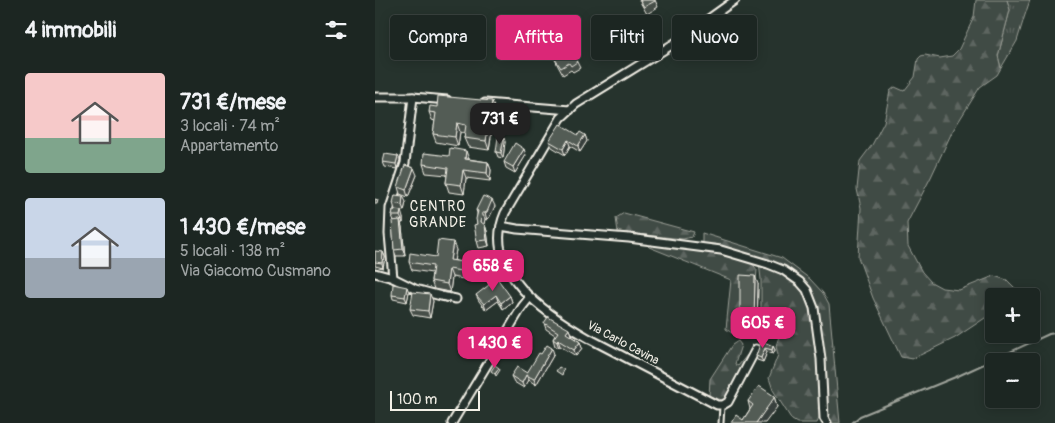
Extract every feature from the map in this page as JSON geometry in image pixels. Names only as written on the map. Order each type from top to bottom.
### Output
[{"type":"street","points":[[735,0],[675,43],[576,104],[561,118],[501,220],[501,226],[629,238],[721,250],[783,270],[800,282],[807,290],[814,308],[821,359],[824,421]]},
{"type":"street","points":[[393,278],[389,234],[390,208],[405,163],[413,96]]},
{"type":"street","points":[[375,97],[413,96],[453,100]]},
{"type":"street","points":[[473,102],[570,110]]},
{"type":"street","name":"Via Carlo Cavina","points":[[501,226],[500,250],[505,264],[521,288],[547,312],[569,328],[717,405],[722,405]]},
{"type":"street","points":[[375,272],[393,278],[415,289],[456,299]]},
{"type":"street","points":[[452,423],[522,307],[530,297]]},
{"type":"street","points":[[722,405],[726,404],[729,400],[756,348]]},
{"type":"lane","points":[[721,423],[722,405]]},
{"type":"green space","points":[[976,0],[1007,0],[1010,10],[998,56],[1001,68],[997,75],[980,87],[952,132],[907,223],[908,246],[922,272],[931,282],[942,288],[959,290],[994,276],[1007,280],[1015,288],[985,288],[985,318],[955,338],[912,359],[901,357],[873,298],[858,257],[861,208],[857,189],[860,161],[872,145],[884,122],[890,91],[895,87],[904,91],[915,77],[918,59],[921,56],[940,58],[952,56],[959,49],[974,17]]},
{"type":"green space","points":[[1007,0],[1030,0],[1017,41],[1001,68],[998,56],[1010,10]]},
{"type":"green space","points":[[624,213],[694,232],[692,237],[683,239],[618,232],[616,218]]},
{"type":"green space","points":[[702,233],[782,258],[810,279],[823,293],[829,304],[840,423],[829,423],[824,415],[820,416],[817,423],[797,423],[792,420],[773,390],[769,378],[778,355],[776,346],[781,330],[777,323],[761,325],[759,263],[750,257],[702,244]]},
{"type":"green space","points":[[646,244],[711,251],[752,263],[757,270],[756,282],[742,285],[739,335],[726,329],[731,280],[649,247]]},
{"type":"green space","points":[[738,341],[741,345],[735,364],[738,366],[748,354],[748,359],[726,399],[722,400],[709,396],[710,379],[732,345]]},
{"type":"building","points":[[640,0],[655,0],[655,1],[644,7]]},
{"type":"building","points":[[556,60],[576,60],[577,62],[571,66],[569,63],[561,68]]},
{"type":"building","points":[[438,96],[492,101],[486,141],[464,138],[466,125],[457,123],[455,137],[433,134],[436,113],[429,112],[430,106],[437,107]]},
{"type":"building","points":[[560,124],[578,135],[580,132],[585,135],[578,146],[568,140],[563,149],[549,141]]},
{"type":"building","points":[[498,137],[504,138],[501,153],[496,152]]},
{"type":"building","points":[[515,143],[524,149],[513,167],[504,162]]},
{"type":"building","points":[[450,148],[466,151],[465,159],[488,162],[487,173],[463,170],[461,185],[446,183],[448,168],[423,164],[424,153],[449,156]]},
{"type":"building","points":[[385,154],[398,156],[396,164],[383,162]]},
{"type":"building","points":[[405,165],[414,168],[406,190],[398,187]]},
{"type":"building","points":[[395,195],[403,196],[402,205],[393,203]]},
{"type":"building","points":[[483,196],[492,200],[487,212],[482,213],[481,222],[485,225],[487,240],[477,241],[474,225],[477,224],[478,211],[476,210]]},
{"type":"building","points":[[393,210],[401,211],[400,216],[392,216]]},
{"type":"building","points":[[400,220],[403,249],[394,250],[392,221]]},
{"type":"building","points":[[438,240],[453,242],[450,260],[475,264],[473,273],[449,269],[447,284],[431,281],[433,266],[409,262],[410,253],[436,257]]},
{"type":"building","points":[[375,251],[383,252],[382,263],[375,262]]},
{"type":"building","points":[[740,275],[755,276],[754,323],[740,322]]},
{"type":"building","points":[[497,278],[510,296],[501,303],[496,295],[484,304],[476,295]]},
{"type":"building","points":[[393,284],[407,287],[405,297],[392,295]]},
{"type":"building","points":[[413,292],[430,294],[428,311],[410,309]]},
{"type":"building","points":[[548,317],[569,329],[566,333],[580,342],[574,350],[553,339],[558,332],[544,323]]},
{"type":"building","points":[[768,326],[774,328],[772,332],[767,331]]},
{"type":"building","points":[[764,342],[773,346],[772,350],[765,348],[761,358],[756,356],[760,344],[762,345]]},
{"type":"building","points":[[547,345],[552,348],[534,379],[526,375],[522,383],[511,376],[517,367],[527,373],[539,353],[541,354]]},
{"type":"building","points":[[495,365],[499,368],[495,374],[491,371]]},
{"type":"building","points":[[559,367],[564,370],[562,375],[556,371]]},
{"type":"building","points":[[759,386],[774,396],[774,398],[756,423],[731,423],[736,415],[743,420],[753,405],[748,401]]},
{"type":"waterway","points":[[852,423],[860,416],[958,376],[1049,334],[1055,333]]},
{"type":"district","name":"CENTRO GRANDE","points":[[438,214]]}]
